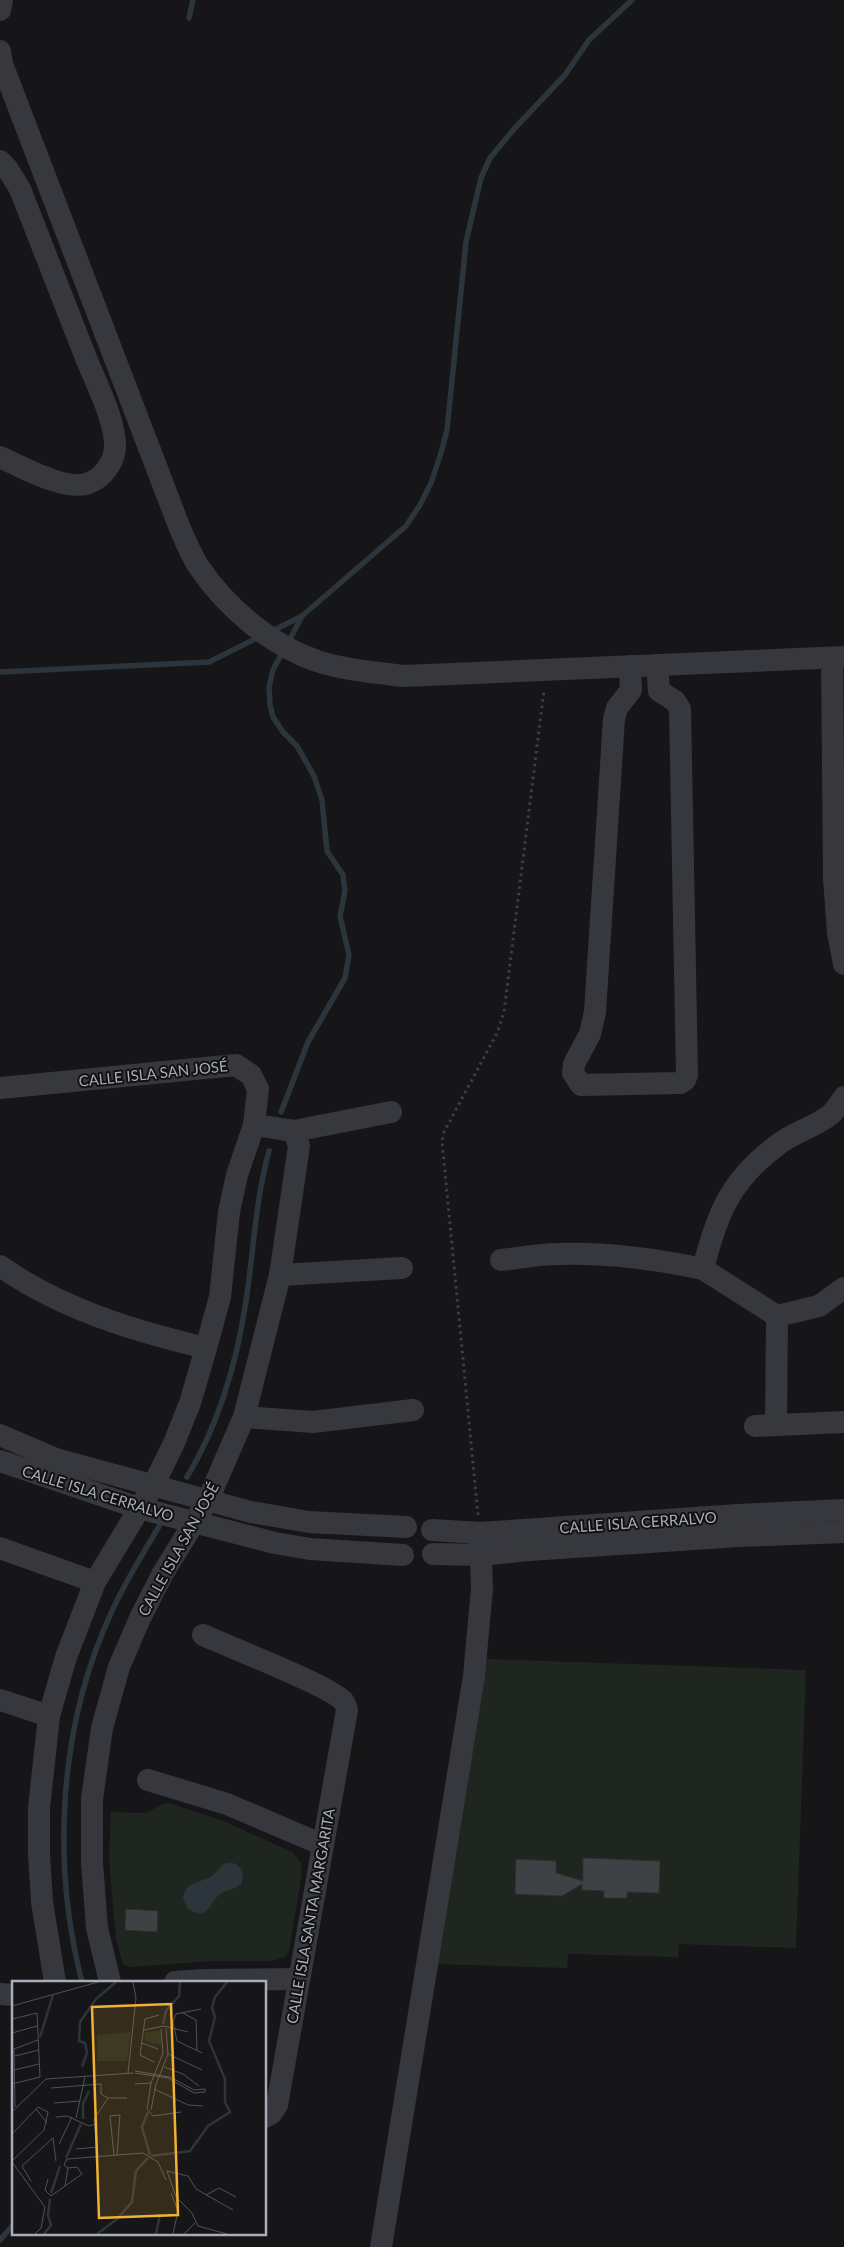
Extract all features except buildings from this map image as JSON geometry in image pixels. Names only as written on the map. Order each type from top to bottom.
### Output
[{"type":"street","points":[[0,10],[2,0]]},
{"type":"street","points":[[0,51],[2,64],[179,526],[199,567],[236,612],[269,638],[316,660],[354,670],[403,676],[838,657],[838,751],[834,878],[838,933],[844,964]]},
{"type":"street","points":[[0,161],[20,188],[112,425],[115,449],[108,468],[100,477],[89,484],[72,484],[50,479],[0,457]]},
{"type":"street","points":[[630,666],[630,690],[617,708],[614,719],[595,1012],[590,1034],[574,1064],[573,1073],[581,1085],[680,1083],[685,1080],[687,1075],[680,710],[675,702],[658,691],[657,665]]},
{"type":"street","name":"CALLE ISLA SAN JOSÉ","points":[[0,1088],[236,1065],[251,1075],[258,1089],[254,1125],[237,1175],[229,1212],[220,1297],[190,1403],[174,1443],[153,1486],[95,1582],[66,1657],[49,1716],[39,1808],[39,1854],[42,1902],[55,1981]]},
{"type":"street","points":[[703,1269],[713,1228],[726,1200],[745,1174],[780,1143],[830,1115],[844,1097]]},
{"type":"street","points":[[254,1125],[294,1131],[391,1112]]},
{"type":"street","name":"CALLE ISLA SAN JOSÉ","points":[[110,1981],[97,1928],[92,1863],[92,1799],[102,1728],[119,1667],[140,1618],[163,1573],[208,1500],[244,1418],[280,1275],[300,1146],[294,1131]]},
{"type":"street","points":[[501,1260],[558,1254],[611,1256],[663,1261],[703,1269],[777,1316],[820,1306],[844,1288]]},
{"type":"street","points":[[0,1266],[22,1282],[97,1317],[170,1340],[206,1348]]},
{"type":"street","points":[[280,1275],[402,1268]]},
{"type":"street","points":[[777,1316],[766,1425],[844,1422]]},
{"type":"street","points":[[244,1418],[314,1422],[413,1410]]},
{"type":"street","name":"CALLE ISLA CERRALVO","points":[[0,1435],[56,1458],[251,1512],[309,1522],[406,1528]]},
{"type":"street","name":"CALLE ISLA CERRALVO","points":[[0,1461],[140,1508],[268,1541],[310,1549],[404,1555]]},
{"type":"street","name":"CALLE ISLA CERRALVO","points":[[432,1530],[480,1533],[738,1515],[844,1510]]},
{"type":"street","points":[[420,1524],[432,1530],[436,1538],[433,1554],[427,1559],[418,1562],[410,1560],[404,1555],[399,1541],[401,1533],[406,1528],[420,1524]]},
{"type":"street","name":"CALLE ISLA CERRALVO","points":[[433,1554],[481,1555],[710,1538],[844,1532]]},
{"type":"street","points":[[381,2247],[474,1676],[482,1597],[480,1533]]},
{"type":"street","points":[[0,1548],[95,1582]]},
{"type":"street","name":"CALLE ISLA SANTA MARGARITA","points":[[203,1636],[320,1687],[344,1703],[347,1710],[277,2105],[271,2114],[266,2116]]},
{"type":"street","points":[[0,1700],[49,1716]]},
{"type":"street","points":[[148,1780],[227,1804],[323,1845]]},
{"type":"street","points":[[190,1981],[298,1979]]},
{"type":"path","points":[[480,1533],[442,1141],[444,1132],[497,1033],[504,1012],[546,670]]},
{"type":"shaded area","points":[[487,1659],[806,1670],[796,1948],[679,1944],[678,1957],[568,1954],[567,1968],[434,1964]]},
{"type":"shaded area","points":[[169,1803],[221,1820],[292,1852],[301,1863],[302,1873],[289,1951],[285,1957],[272,1961],[213,1961],[129,1967],[123,1964],[116,1939],[109,1860],[111,1812],[146,1813],[162,1804]]},
{"type":"shaded area","points":[[226,1863],[235,1864],[241,1868],[243,1880],[241,1884],[219,1895],[204,1913],[200,1914],[188,1909],[183,1899],[186,1889],[212,1876]]},
{"type":"waterway","points":[[189,18],[193,0]]},
{"type":"waterway","points":[[288,643],[302,616],[406,526],[420,505],[431,483],[447,430],[466,242],[481,178],[490,158],[514,129],[565,75],[589,40],[632,0]]},
{"type":"waterway","points":[[272,631],[302,616]]},
{"type":"waterway","points":[[0,672],[209,662],[259,637]]},
{"type":"waterway","points":[[281,1112],[308,1042],[345,978],[349,955],[340,916],[345,891],[343,875],[327,851],[322,800],[314,776],[297,746],[283,732],[273,717],[270,705],[269,687],[273,670],[283,651]]},
{"type":"waterway","points":[[187,1477],[208,1436],[232,1369],[242,1324],[258,1207],[269,1151]]},
{"type":"waterway","points":[[82,1981],[72,1936],[66,1889],[64,1841],[71,1747],[81,1700],[94,1655],[117,1599],[162,1521]]},
{"type":"waterway","points":[[0,2240],[12,2226]]}]
